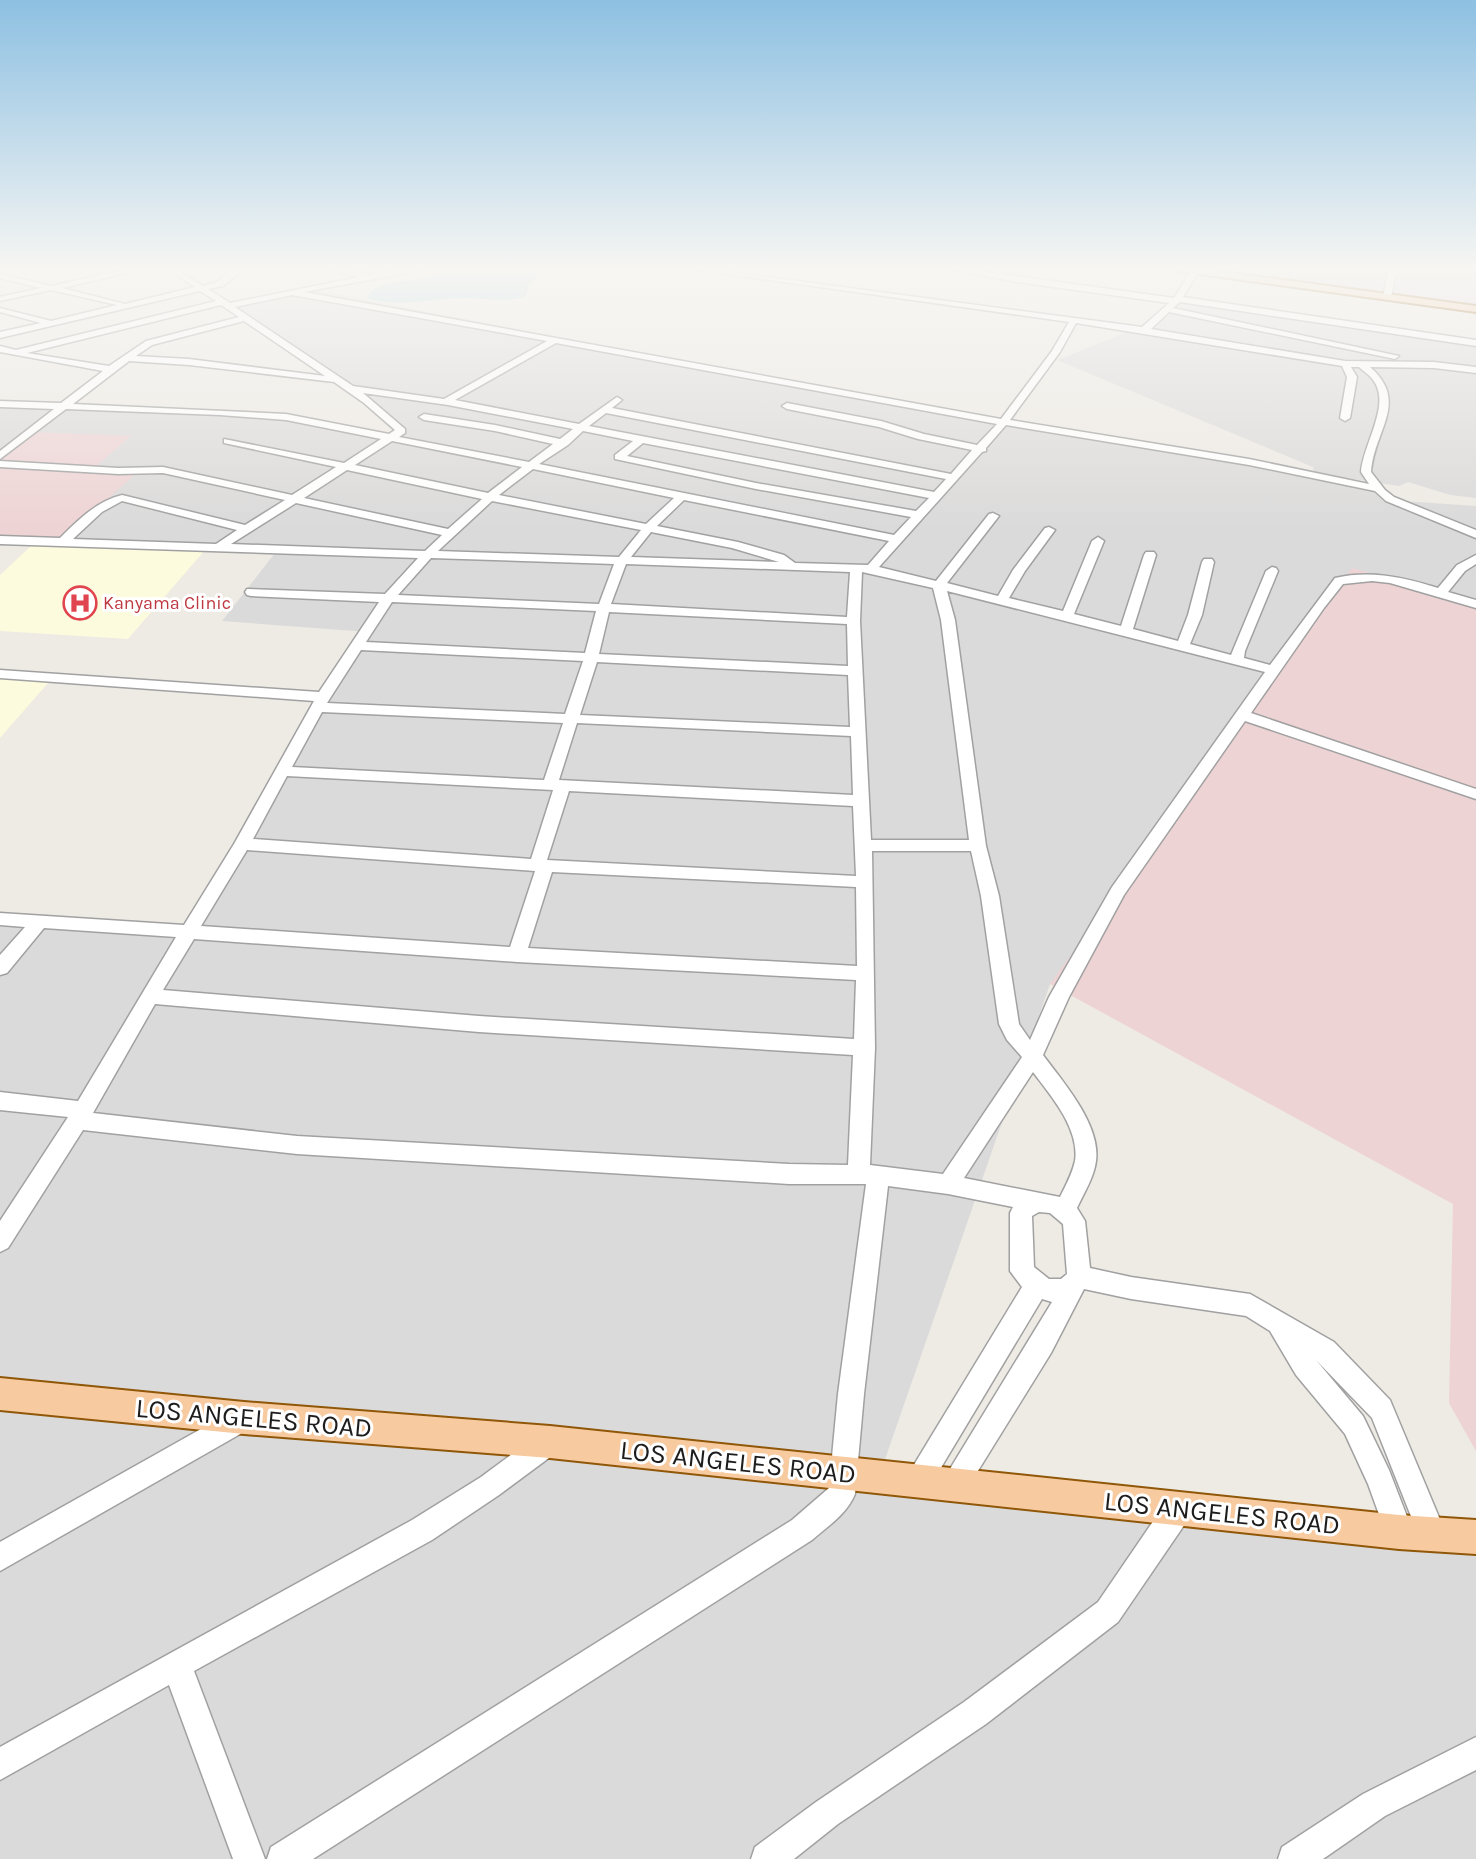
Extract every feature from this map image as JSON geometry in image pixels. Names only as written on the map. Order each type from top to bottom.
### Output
[{"type":"main road","name":"LOS ANGELES ROAD","points":[[0,1394],[244,1418],[550,1442],[1399,1532],[1476,1537]]},
{"type":"street","points":[[26,355],[111,369]]},
{"type":"street","points":[[0,456],[132,355]]},
{"type":"street","points":[[298,355],[352,389],[378,409],[396,435]]},
{"type":"street","points":[[217,548],[447,402],[529,355]]},
{"type":"street","points":[[636,355],[1004,422],[1249,462],[1379,489]]},
{"type":"street","points":[[283,1859],[802,1530],[828,1510],[842,1494],[868,1174],[865,882],[853,621],[864,569],[897,539],[982,448],[1054,355]]},
{"type":"street","points":[[1290,355],[1345,364],[1434,365]]},
{"type":"street","points":[[1385,355],[1434,365],[1476,370]]},
{"type":"street","points":[[127,358],[201,363],[340,381]]},
{"type":"street","points":[[1345,364],[1350,371],[1352,386],[1345,418]]},
{"type":"street","points":[[1362,365],[1380,380],[1385,408],[1382,422],[1370,445],[1365,469],[1379,489],[1390,499],[1476,534]]},
{"type":"street","points":[[352,389],[447,402],[937,496]]},
{"type":"street","points":[[0,1241],[80,1115],[242,844],[321,702],[388,598],[449,533],[489,497],[564,443],[617,400]]},
{"type":"street","points":[[0,404],[272,416],[396,435],[897,539]]},
{"type":"street","points":[[787,406],[852,418],[906,430],[922,437],[982,448]]},
{"type":"street","points":[[605,410],[955,478]]},
{"type":"street","points":[[424,417],[495,428],[564,443]]},
{"type":"street","points":[[12,437],[23,438]]},
{"type":"street","points":[[640,440],[619,457],[756,486],[918,515]]},
{"type":"street","points":[[228,441],[489,497],[754,550],[780,558],[795,567]]},
{"type":"street","points":[[0,464],[106,471],[163,470],[449,533]]},
{"type":"street","points":[[517,955],[541,865],[571,717],[591,658],[604,607],[621,562],[648,529],[682,496]]},
{"type":"street","points":[[63,542],[83,522],[114,500],[122,498],[246,529]]},
{"type":"street","points":[[939,585],[993,516]]},
{"type":"street","points":[[1002,600],[1028,556],[1049,530]]},
{"type":"street","points":[[0,540],[864,569],[1067,616],[1273,670]]},
{"type":"street","points":[[1067,616],[1098,541]]},
{"type":"street","points":[[1126,631],[1150,555]]},
{"type":"street","points":[[1439,595],[1461,568],[1476,559]]},
{"type":"street","points":[[1183,645],[1195,615],[1208,562]]},
{"type":"street","points":[[1237,660],[1238,651],[1272,572]]},
{"type":"street","points":[[948,1184],[1033,1056],[1059,997],[1118,891],[1331,588],[1340,581],[1354,577],[1378,578],[1476,604]]},
{"type":"street","points":[[939,585],[948,620],[978,846],[990,896],[1010,1024],[1014,1035],[1033,1056],[1064,1101],[1083,1136],[1086,1159],[1065,1210]]},
{"type":"street","points":[[251,592],[604,607],[853,621]]},
{"type":"street","points":[[356,646],[856,671]]},
{"type":"street","points":[[0,674],[321,702],[859,732]]},
{"type":"street","points":[[1242,715],[1476,794]]},
{"type":"street","points":[[281,771],[862,801]]},
{"type":"street","points":[[242,844],[541,865],[865,882]]},
{"type":"street","points":[[863,845],[978,846]]},
{"type":"street","points":[[0,919],[517,955],[866,974]]},
{"type":"street","points":[[0,968],[40,921]]},
{"type":"street","points":[[150,996],[479,1024],[865,1048]]},
{"type":"street","points":[[0,1101],[80,1115],[297,1145],[789,1174],[868,1174],[948,1184],[994,1193],[1029,1207],[1052,1203],[1065,1210],[1074,1221],[1077,1280],[1042,1344],[954,1486]]},
{"type":"street","points":[[1029,1207],[1022,1271],[1036,1286],[1055,1292],[1063,1291],[1077,1280],[1250,1305],[1325,1350],[1381,1409],[1432,1534]]},
{"type":"street","points":[[918,1482],[1036,1286]]},
{"type":"street","points":[[1277,1321],[1305,1366],[1354,1425],[1380,1479],[1399,1532]]},
{"type":"street","points":[[0,1557],[244,1418]]},
{"type":"street","points":[[0,1764],[422,1530],[490,1486],[550,1442]]},
{"type":"street","points":[[766,1859],[827,1813],[975,1713],[1108,1612],[1179,1508]]},
{"type":"street","points":[[177,1665],[249,1859]]},
{"type":"street","points":[[1294,1859],[1374,1805],[1476,1754]]},
{"type":"shaded area","points":[[304,355],[649,355],[1005,424],[988,441],[1014,421],[1366,485],[1402,501],[1476,506],[1476,602],[1050,984],[882,1468],[1476,1525],[1476,1859],[0,1859],[0,916],[188,924],[369,632],[222,621],[275,553],[0,539],[0,401],[274,412],[391,435],[401,426]]},
{"type":"shaded area","points":[[1070,355],[1476,355],[1476,498],[1450,495],[1408,482],[1399,486],[1314,473],[1313,467],[1057,360]]},
{"type":"shaded area","points":[[30,432],[131,436],[95,467],[140,470],[62,540],[0,538],[0,458]]},
{"type":"shaded area","name":"Kanyama Clinic","points":[[34,543],[206,549],[128,639],[0,631],[0,575]]},
{"type":"shaded area","points":[[1352,568],[1476,602],[1476,1451],[1449,1403],[1453,1204],[1050,984]]},
{"type":"shaded area","points":[[0,678],[49,682],[0,738]]},
{"type":"place","name":"Kanyama Clinic","points":[[80,603]]}]
